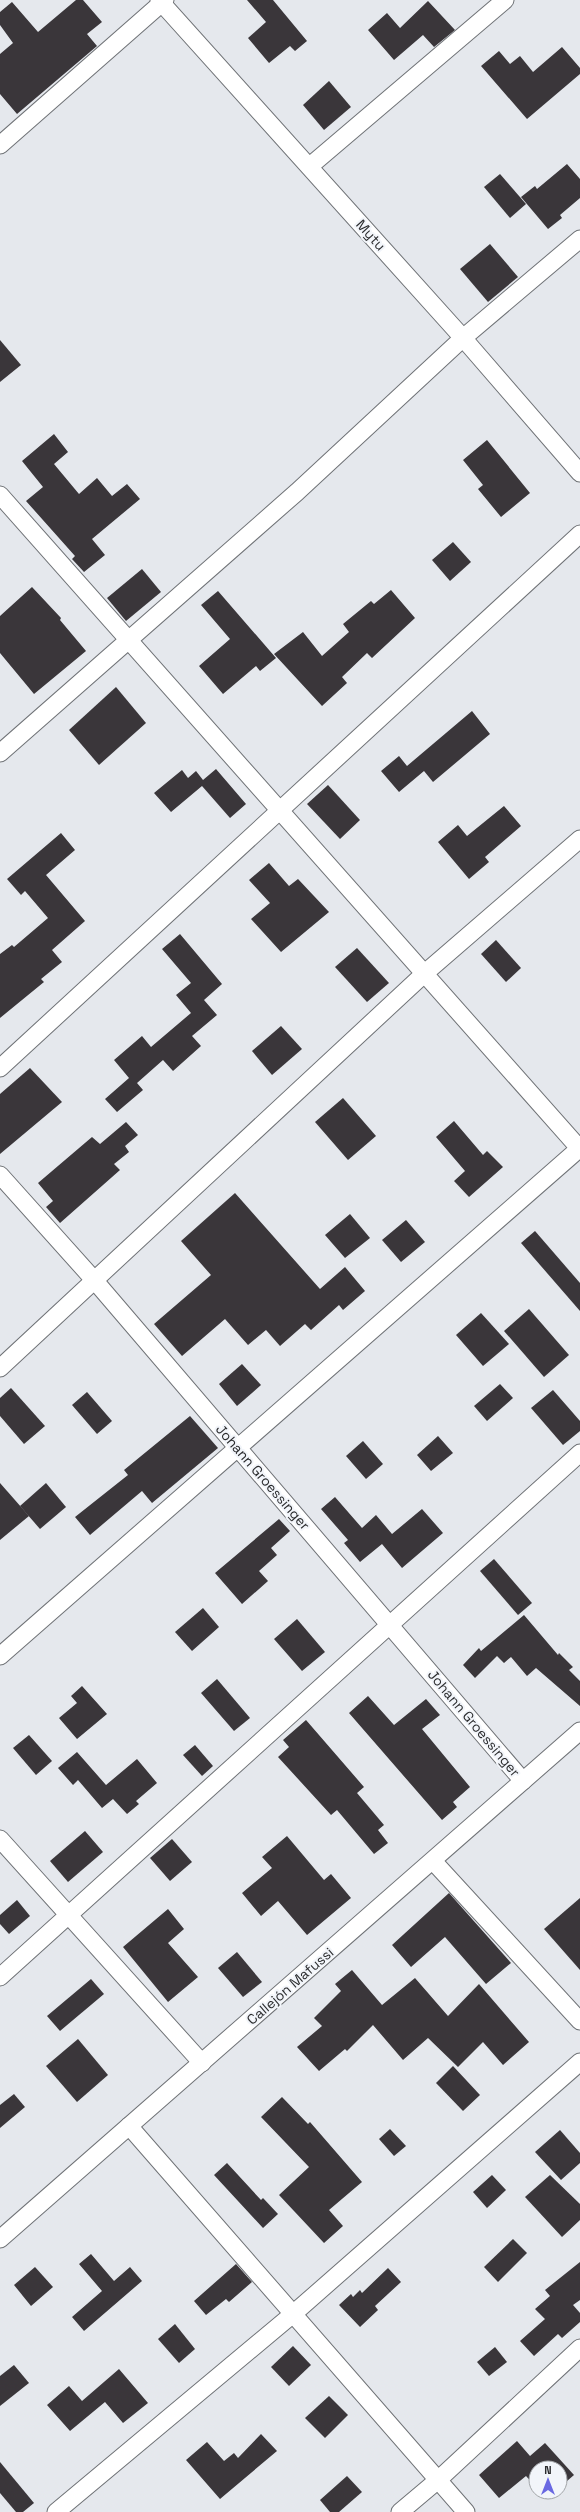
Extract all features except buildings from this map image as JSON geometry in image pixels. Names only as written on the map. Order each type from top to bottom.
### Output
[{"type":"street","points":[[310,166],[505,0]]},
{"type":"street","points":[[0,145],[162,1]]},
{"type":"street","name":"Mytu","points":[[162,1],[463,338],[580,473]]},
{"type":"street","points":[[0,753],[130,641],[297,492],[463,338],[580,239]]},
{"type":"street","points":[[0,495],[580,1149],[0,1656]]},
{"type":"street","points":[[0,1068],[278,810],[580,534]]},
{"type":"street","points":[[0,1368],[425,973],[580,839]]},
{"type":"street","name":"Johann Groessinger","points":[[0,1175],[95,1281],[237,1448],[390,1623],[523,1781]]},
{"type":"street","points":[[0,1978],[67,1915],[580,1453]]},
{"type":"street","name":"Callejón Mafussi","points":[[0,2239],[580,1731]]},
{"type":"street","points":[[0,1839],[202,2063]]},
{"type":"street","points":[[433,1861],[580,2021]]},
{"type":"street","points":[[56,2512],[293,2314],[580,2062]]},
{"type":"street","points":[[129,2126],[466,2512]]},
{"type":"street","points":[[400,2512],[438,2480],[580,2348]]}]
